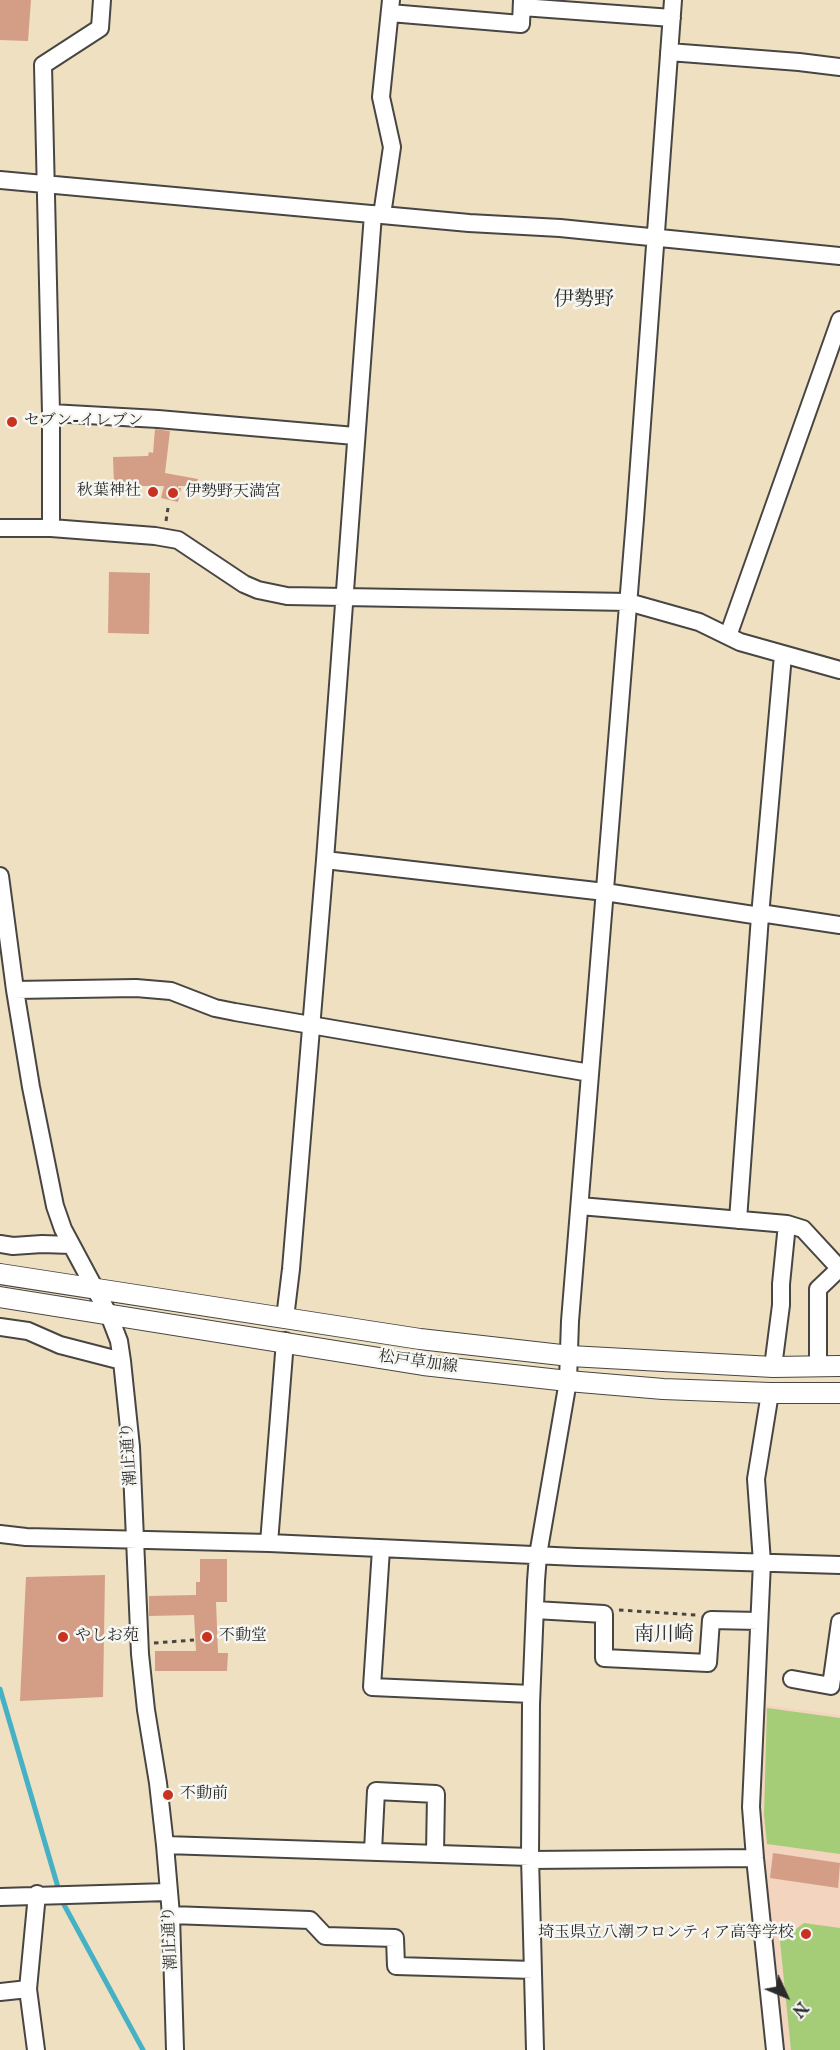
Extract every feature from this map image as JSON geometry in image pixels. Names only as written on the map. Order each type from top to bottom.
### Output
[{"type":"main road","name":"松戸草加線","points":[[0,1274],[420,1339],[570,1356],[773,1366],[840,1366]]},
{"type":"main road","name":"松戸草加線","points":[[0,1297],[423,1365],[568,1382],[770,1394],[840,1393]]},
{"type":"street","points":[[51,528],[51,413],[43,65],[100,27],[102,0]]},
{"type":"street","points":[[535,2050],[530,1859],[531,1694],[538,1555],[568,1382],[570,1321],[635,519],[673,0]]},
{"type":"street","points":[[285,1318],[325,860],[356,436],[377,214],[392,147],[381,97],[391,7],[521,24],[522,4],[672,18]]},
{"type":"street","points":[[669,51],[840,67]]},
{"type":"street","points":[[0,180],[840,256]]},
{"type":"street","points":[[728,636],[840,320]]},
{"type":"street","points":[[51,413],[158,419],[356,436]]},
{"type":"street","points":[[0,528],[51,528],[155,536],[178,540],[244,584],[287,597],[627,602],[699,622],[740,642],[840,670]]},
{"type":"street","points":[[738,1220],[760,915],[783,655]]},
{"type":"street","points":[[325,860],[605,892],[840,925]]},
{"type":"street","name":"潮止通り","points":[[0,876],[15,990],[48,1175],[60,1222],[70,1245],[109,1315],[119,1341],[122,1361],[131,1447],[140,1644],[146,1710],[158,1783],[171,1915],[175,2050]]},
{"type":"street","points":[[15,990],[152,988],[185,995],[225,1010],[590,1073]]},
{"type":"street","points":[[580,1206],[787,1224],[803,1229],[840,1269],[818,1289],[818,1366]]},
{"type":"street","points":[[773,1366],[781,1305],[787,1224]]},
{"type":"street","points":[[0,1244],[13,1246],[70,1245]]},
{"type":"street","points":[[0,1327],[28,1331],[60,1345],[122,1361]]},
{"type":"street","points":[[269,1543],[285,1341]]},
{"type":"street","points":[[770,1394],[756,1479],[762,1562],[751,1807],[754,1858],[775,2050]]},
{"type":"street","points":[[0,1534],[26,1537],[269,1543],[840,1565]]},
{"type":"street","points":[[381,1549],[372,1687],[531,1694]]},
{"type":"street","points":[[535,1610],[604,1614],[604,1658],[708,1663],[711,1620],[759,1622]]},
{"type":"street","points":[[792,1679],[831,1686],[840,1622]]},
{"type":"street","points":[[373,1851],[376,1791],[436,1794],[435,1854]]},
{"type":"street","points":[[165,1845],[373,1851],[530,1859],[754,1858]]},
{"type":"street","points":[[0,1897],[37,1894],[168,1892]]},
{"type":"street","points":[[36,2050],[28,1989],[37,1894]]},
{"type":"street","points":[[171,1915],[310,1920],[326,1936],[395,1938],[396,1966],[533,1970]]},
{"type":"street","points":[[0,1992],[28,1989]]},
{"type":"path","points":[[604,1614],[611,1610],[706,1615],[711,1620]]},
{"type":"path","points":[[140,1644],[194,1640]]},
{"type":"shaded area","name":"埼玉県立八潮フロンティア高等学校","points":[[764,1705],[840,1715],[840,2050],[784,2050],[760,1817]]},
{"type":"green space","points":[[767,1708],[840,1718],[840,1854],[767,1844],[764,1815]]},
{"type":"green space","points":[[804,1923],[840,1928],[840,2050],[791,2050],[780,1941]]},
{"type":"building","points":[[0,0],[31,0],[28,41],[0,40]]},
{"type":"building","points":[[155,429],[170,431],[165,473],[198,479],[197,486],[178,486],[181,488],[178,502],[161,498],[164,486],[114,486],[113,457],[148,456],[149,452],[153,453]]},
{"type":"building","points":[[109,572],[150,573],[149,634],[108,633]]},
{"type":"building","points":[[200,1559],[227,1559],[227,1602],[216,1602],[218,1653],[228,1653],[227,1671],[155,1671],[155,1651],[196,1651],[194,1615],[149,1616],[149,1596],[196,1595],[196,1582],[200,1582]]},
{"type":"building","name":"やしお苑","points":[[105,1575],[103,1697],[20,1701],[26,1577]]},
{"type":"building","points":[[773,1853],[840,1863],[838,1888],[770,1878]]},
{"type":"waterway","points":[[0,1689],[62,1901],[143,2050]]},
{"type":"place","name":"セブン-イレブン","points":[[12,422]]},
{"type":"place","name":"秋葉神社","points":[[153,492]]},
{"type":"place","name":"伊勢野天満宮","points":[[173,493]]},
{"type":"place","name":"やしお苑","points":[[63,1637]]},
{"type":"place","name":"不動堂","points":[[207,1637]]},
{"type":"place","name":"不動前","points":[[168,1795]]},
{"type":"place","name":"埼玉県立八潮フロンティア高等学校","points":[[806,1934]]},
{"type":"district","name":"伊勢野","points":[[584,301]]},
{"type":"district","name":"南川崎","points":[[664,1636]]}]
